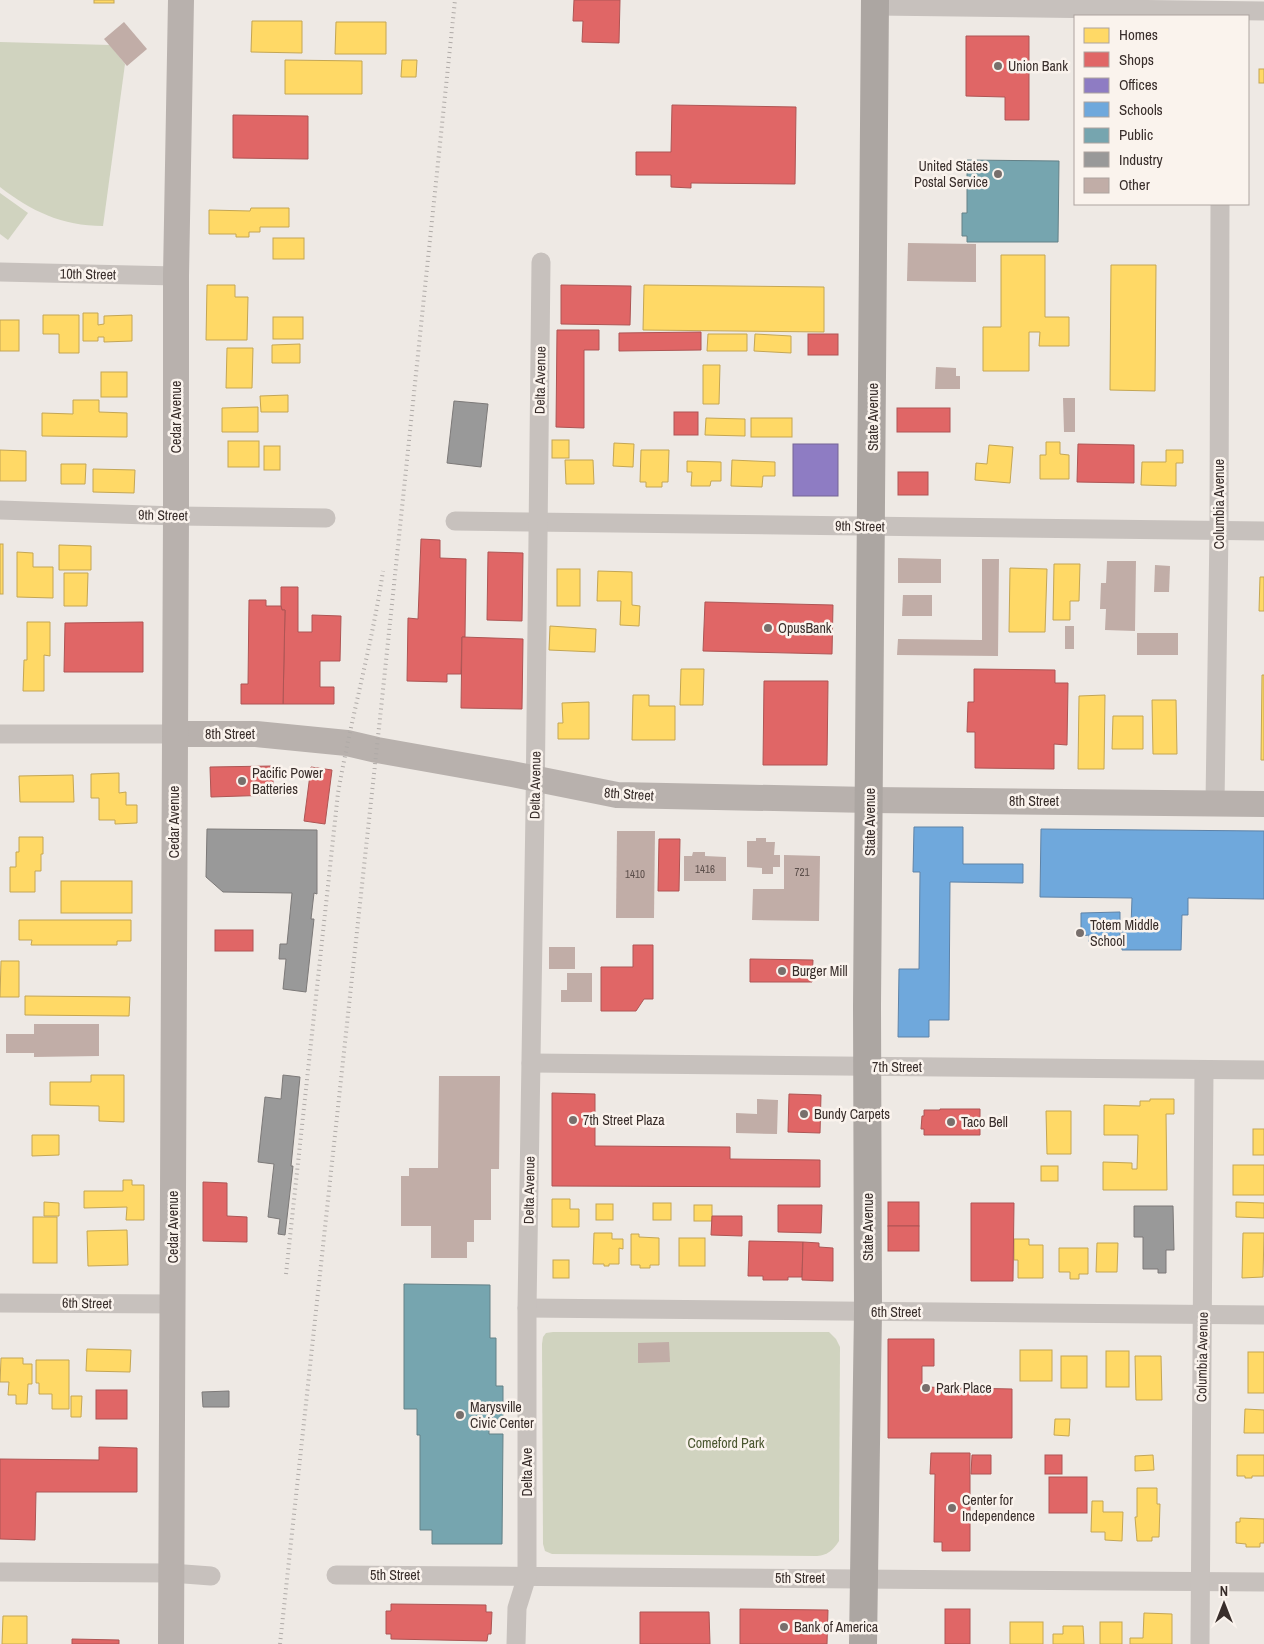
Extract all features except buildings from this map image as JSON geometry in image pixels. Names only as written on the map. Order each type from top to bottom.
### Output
[{"type":"main road","name":"State Avenue","points":[[863,1644],[868,1311],[876,3]]},
{"type":"street","name":"Cedar Avenue","points":[[171,1644],[176,276],[181,0]]},
{"type":"street","points":[[876,3],[1264,11]]},
{"type":"street","name":"Columbia Avenue","points":[[1215,803],[1219,530],[1220,205]]},
{"type":"street","name":"Delta Avenue","points":[[527,1308],[536,779],[541,262]]},
{"type":"street","name":"10th Street","points":[[0,272],[176,276]]},
{"type":"street","name":"9th Street","points":[[0,510],[176,516],[326,518]]},
{"type":"street","name":"9th Street","points":[[455,521],[1264,531]]},
{"type":"street","name":"8th Street","points":[[0,734],[256,734],[347,743],[617,795],[1264,804]]},
{"type":"street","name":"7th Street","points":[[531,1063],[1264,1070]]},
{"type":"street","name":"Columbia Avenue","points":[[1200,1644],[1204,1070]]},
{"type":"street","name":"6th Street","points":[[0,1303],[173,1304]]},
{"type":"street","name":"6th Street","points":[[527,1308],[1264,1314]]},
{"type":"street","name":"Delta Ave","points":[[527,1308],[527,1576]]},
{"type":"street","points":[[0,1572],[171,1573],[211,1576]]},
{"type":"street","name":"5th Street","points":[[336,1575],[1264,1582]]},
{"type":"street","points":[[516,1644],[517,1608],[527,1576]]},
{"type":"green space","points":[[0,42],[110,45],[125,64],[103,226],[74,223],[48,216],[23,203],[0,187]]},
{"type":"green space","points":[[0,193],[28,213],[8,240],[0,234]]},
{"type":"green space","name":"Comeford Park","points":[[829,1332],[836,1339],[840,1347],[839,1541],[837,1544],[827,1553],[817,1556],[552,1554],[545,1551],[543,1544],[542,1344],[546,1333]]},
{"type":"railway","points":[[280,1644],[455,0]]},
{"type":"railway","points":[[286,1274],[338,793],[383,571]]},
{"type":"place","name":"Union Bank","points":[[998,66]]},
{"type":"place","name":"United States Postal Service","points":[[998,174]]},
{"type":"place","name":"OpusBank","points":[[768,628]]},
{"type":"place","name":"Pacific Power Batteries","points":[[242,781]]},
{"type":"place","name":"Totem Middle School","points":[[1080,933]]},
{"type":"place","name":"Burger Mill","points":[[782,971]]},
{"type":"place","name":"Bundy Carpets","points":[[804,1114]]},
{"type":"place","name":"7th Street Plaza","points":[[573,1120]]},
{"type":"place","name":"Taco Bell","points":[[951,1122]]},
{"type":"place","name":"Park Place","points":[[926,1388]]},
{"type":"place","name":"Marysville Civic Center","points":[[460,1415]]},
{"type":"place","name":"Center for Independence","points":[[952,1508]]},
{"type":"place","name":"Bank of America","points":[[784,1627]]}]
